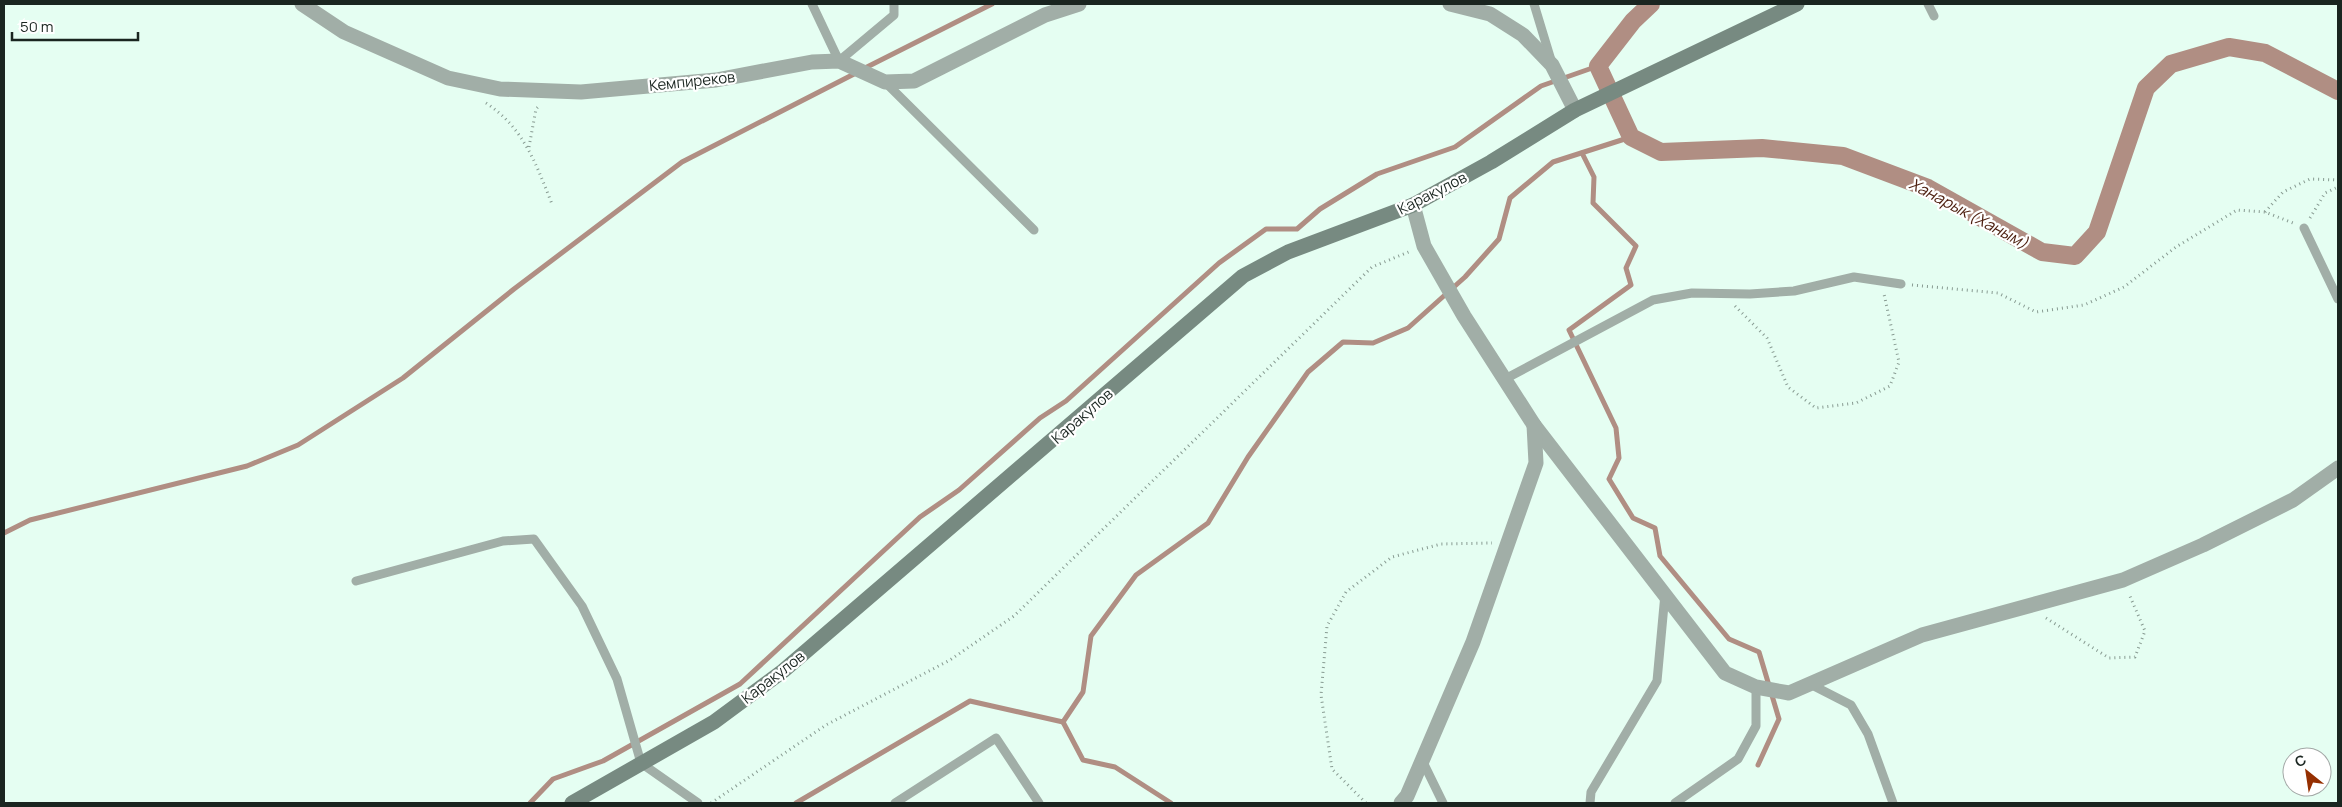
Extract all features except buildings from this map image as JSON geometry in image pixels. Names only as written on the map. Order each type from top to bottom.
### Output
[{"type":"main road","name":"Каракулов","points":[[572,803],[714,722],[783,671],[1243,276],[1288,252],[1413,205],[1491,162],[1596,99],[1797,4]]},
{"type":"street","name":"Кемпиреков","points":[[302,4],[344,32],[448,78],[500,89],[581,92],[716,80],[812,62],[843,63],[879,79],[914,81],[1044,15],[1079,4]]},
{"type":"street","points":[[1450,4],[1490,14],[1523,36],[1552,65],[1575,110]]},
{"type":"street","points":[[1413,205],[1424,246],[1464,316],[1534,425],[1725,673],[1756,687],[1789,693],[1922,635],[2123,580],[2203,545],[2293,500],[2338,468]]},
{"type":"street","points":[[1402,803],[1407,796],[1473,642],[1536,463],[1534,425]]},
{"type":"lane","points":[[812,4],[843,63],[894,16],[894,4]]},
{"type":"lane","points":[[1534,4],[1552,65]]},
{"type":"lane","points":[[1928,4],[1934,16]]},
{"type":"lane","points":[[879,79],[1034,230]]},
{"type":"lane","points":[[2304,228],[2338,299]]},
{"type":"lane","points":[[1505,379],[1653,300],[1692,293],[1794,291],[1854,277],[1901,284]]},
{"type":"lane","points":[[356,581],[503,541],[534,539],[582,606],[617,679],[641,763],[698,803]]},
{"type":"lane","points":[[1590,803],[1591,792],[1657,681],[1665,594]]},
{"type":"lane","points":[[1810,684],[1851,705],[1868,734],[1892,803]]},
{"type":"lane","points":[[1675,803],[1738,759],[1756,726],[1756,687]]},
{"type":"lane","points":[[895,803],[996,738],[1039,803]]},
{"type":"lane","points":[[1422,760],[1443,803]]},
{"type":"path","points":[[529,147],[536,109],[556,91]]},
{"type":"path","points":[[485,102],[499,112],[529,147],[552,204]]},
{"type":"path","points":[[2265,212],[2283,192],[2310,179],[2338,180]]},
{"type":"path","points":[[1901,284],[1998,293],[2036,312],[2084,305],[2124,287],[2176,247],[2237,210],[2265,212],[2304,228],[2325,193],[2338,188]]},
{"type":"path","points":[[710,803],[826,725],[950,660],[1014,616],[1372,267],[1424,246]]},
{"type":"path","points":[[1723,293],[1767,338],[1788,387],[1816,408],[1856,403],[1890,386],[1899,362],[1882,281]]},
{"type":"path","points":[[1366,803],[1332,769],[1322,695],[1327,626],[1346,592],[1392,557],[1442,544],[1508,543]]},
{"type":"path","points":[[2027,605],[2109,658],[2135,657],[2145,631],[2123,580]]},
{"type":"waterway","points":[[863,69],[992,4]]},
{"type":"waterway","name":"Ханарык (Ханым)","points":[[1651,4],[1633,21],[1598,66],[1631,137],[1661,152],[1762,148],[1843,156],[1928,188],[2042,252],[2075,256],[2097,232],[2146,88],[2171,64],[2229,47],[2265,53],[2338,91]]},
{"type":"waterway","points":[[530,803],[553,779],[603,761],[740,684],[920,517],[959,490],[1040,418],[1066,401],[1219,263],[1266,229],[1297,229],[1320,209],[1377,174],[1455,147],[1541,86],[1598,66]]},
{"type":"waterway","points":[[4,533],[30,520],[247,466],[298,445],[403,378],[514,289],[682,162],[856,73]]},
{"type":"waterway","points":[[796,803],[970,701],[1063,722],[1083,692],[1091,636],[1136,575],[1208,523],[1248,457],[1308,372],[1343,342],[1373,343],[1408,328],[1465,277],[1499,239],[1510,198],[1553,162],[1631,137]]},
{"type":"waterway","points":[[1582,153],[1594,177],[1593,203],[1636,246],[1626,268],[1631,285],[1569,330],[1616,428],[1619,458],[1609,479],[1633,518],[1655,528],[1660,556],[1729,639],[1759,652],[1779,719],[1758,765]]},
{"type":"waterway","points":[[1063,722],[1083,760],[1115,767],[1171,803]]}]
